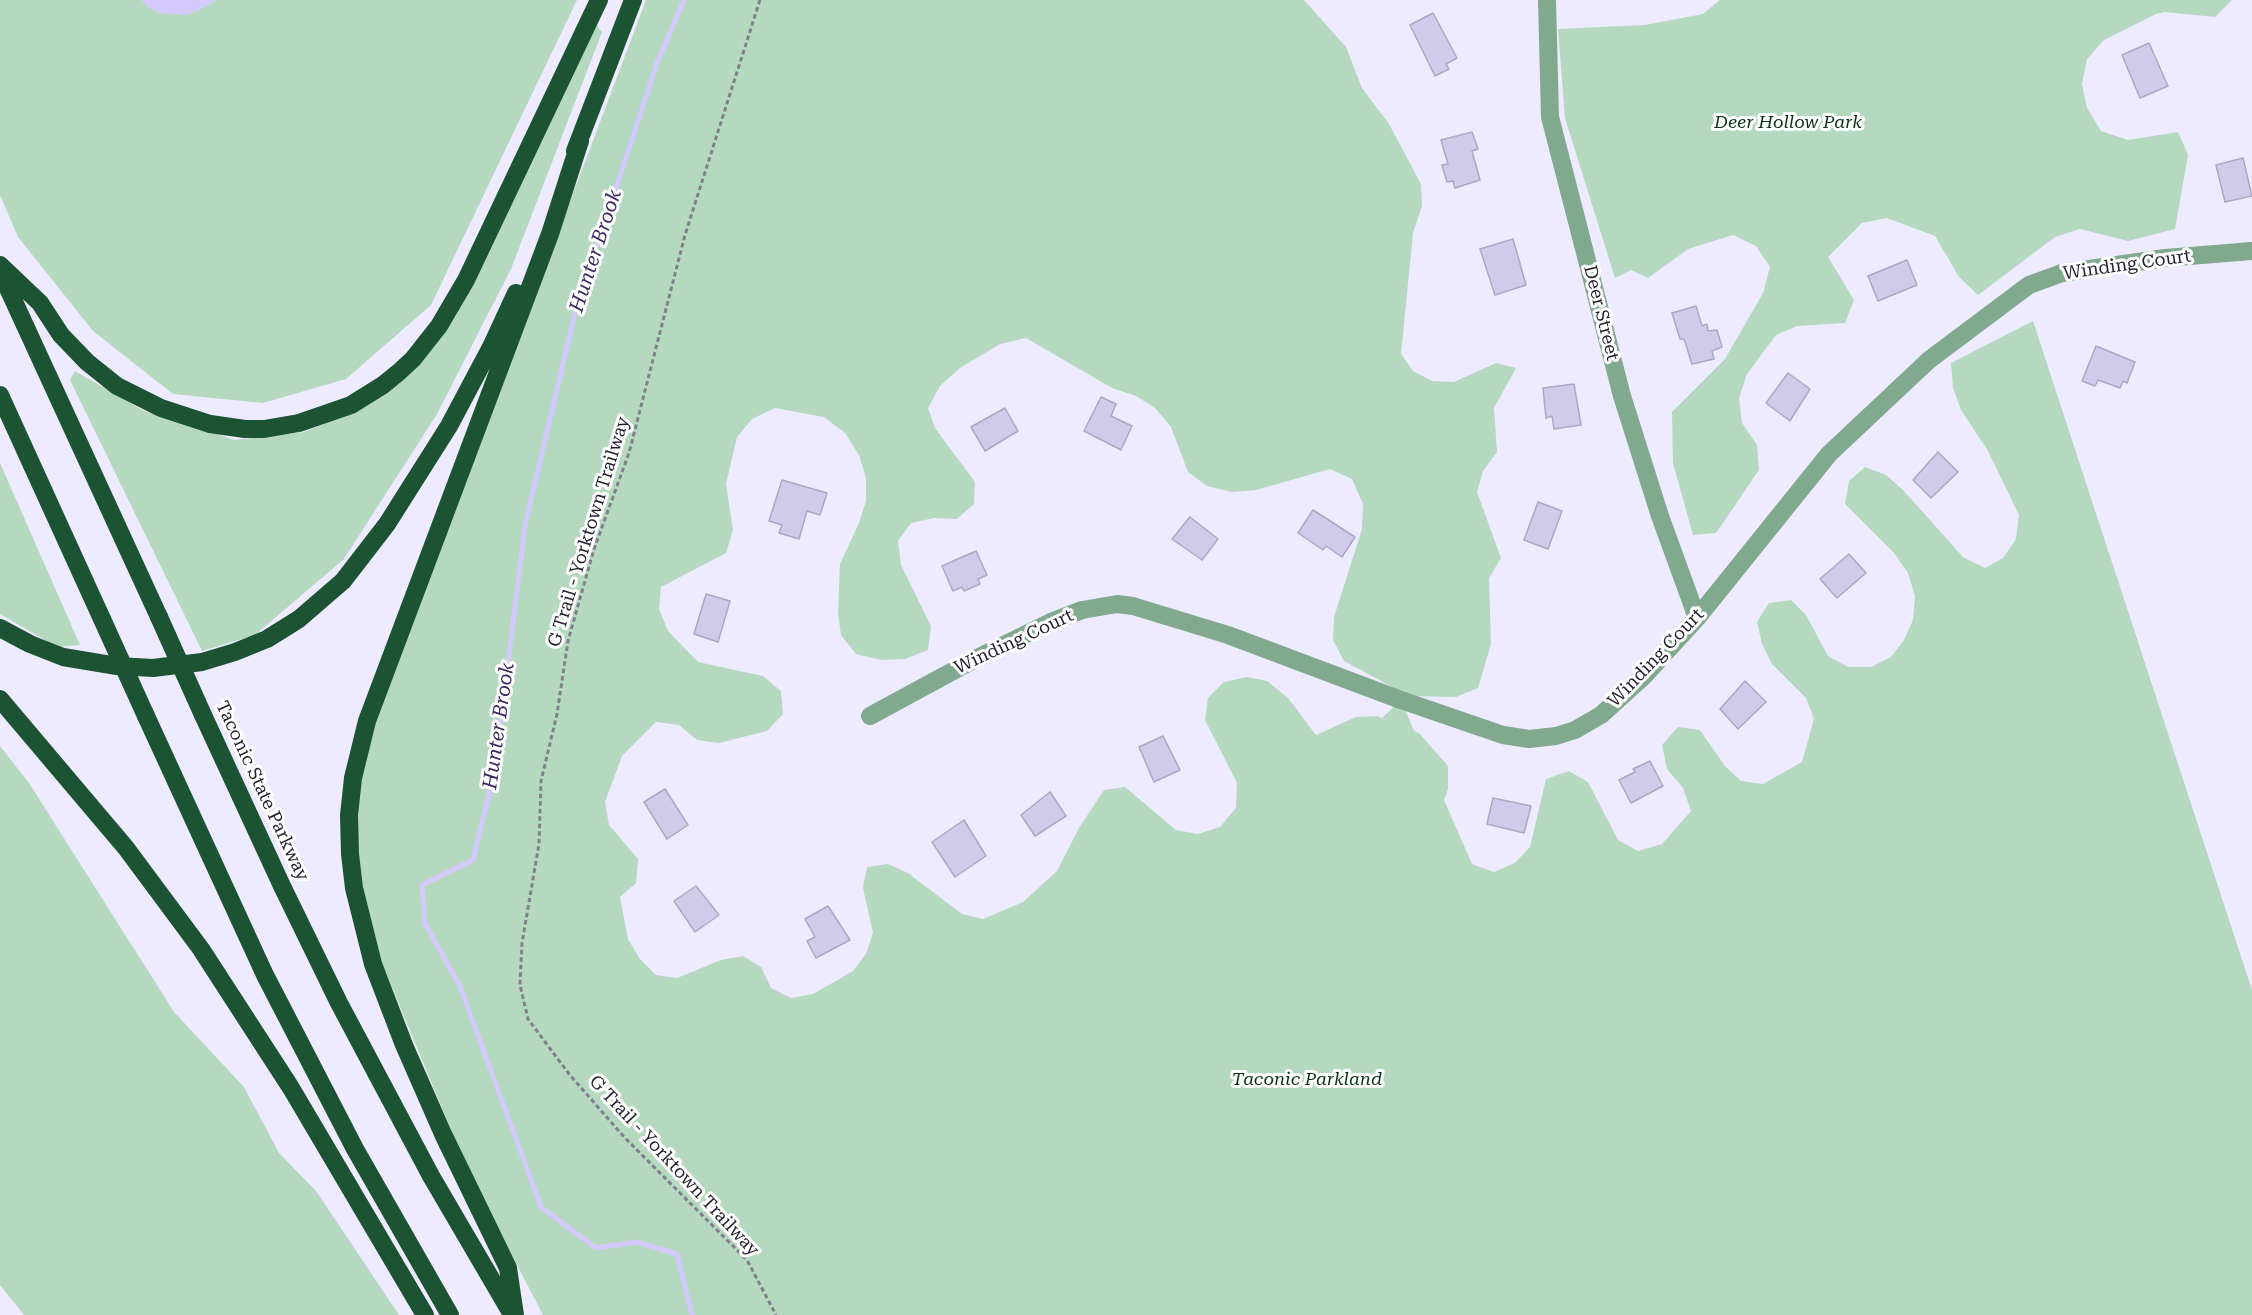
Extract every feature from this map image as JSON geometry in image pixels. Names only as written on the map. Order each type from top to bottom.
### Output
[{"type":"highway","points":[[0,265],[40,303],[61,334],[87,362],[117,386],[161,408],[210,424],[264,429],[299,423],[351,405],[399,372],[413,359],[440,326],[466,280],[599,0]]},
{"type":"highway","points":[[514,1315],[508,1268],[442,1134],[404,1045],[374,964],[354,888],[350,854],[350,815],[357,760],[371,711],[540,260],[580,141],[633,0]]},
{"type":"highway","points":[[0,628],[30,644],[63,657],[117,666],[170,667],[218,658],[251,646],[299,619],[328,596],[372,546],[418,477],[454,417],[509,309],[580,141]]},
{"type":"highway","name":"Taconic State Parkway","points":[[0,271],[282,886],[339,1003],[426,1166],[514,1315]]},
{"type":"highway","points":[[0,395],[237,916],[294,1033],[355,1149],[450,1315]]},
{"type":"highway","points":[[0,699],[126,848],[208,958],[291,1088],[425,1315]]},
{"type":"street","name":"Deer Street","points":[[1547,0],[1546,44],[1552,128],[1622,396],[1660,516],[1697,618]]},
{"type":"street","name":"Winding Court","points":[[870,716],[977,658],[1050,622],[1082,610],[1117,604],[1134,606],[1228,635],[1401,700],[1503,735],[1529,739],[1556,736],[1575,730],[1601,715],[1645,675],[1697,618],[1829,454],[1929,360],[2029,285],[2062,273],[2165,258],[2252,251]]},
{"type":"path","name":"G Trail - Yorktown Trailway","points":[[760,0],[685,235],[629,453],[594,549],[568,641],[557,714],[541,781],[539,844],[522,943],[520,985],[528,1019],[569,1074],[625,1138],[747,1260],[776,1315]]},
{"type":"green space","points":[[0,0],[142,0],[149,8],[197,11],[216,0],[577,0],[431,305],[346,379],[263,403],[173,394],[93,331],[18,237],[0,195]]},
{"type":"green space","name":"Taconic Parkland","points":[[646,0],[1304,0],[1346,47],[1362,88],[1389,124],[1421,184],[1422,206],[1413,233],[1401,354],[1413,371],[1432,381],[1454,382],[1496,363],[1516,368],[1494,408],[1497,452],[1483,471],[1477,492],[1501,558],[1489,578],[1491,644],[1478,688],[1456,697],[1409,696],[1344,661],[1333,640],[1334,617],[1362,529],[1363,504],[1352,479],[1330,469],[1256,490],[1232,492],[1207,486],[1188,472],[1171,427],[1155,408],[1136,396],[1112,388],[1026,338],[1000,344],[960,368],[940,386],[928,408],[935,428],[975,482],[974,504],[957,519],[934,518],[911,523],[898,541],[901,565],[931,626],[928,650],[905,659],[881,660],[856,654],[841,635],[838,613],[840,564],[859,523],[866,501],[866,478],[859,455],[845,433],[824,417],[775,408],[752,419],[737,437],[726,484],[733,530],[726,553],[661,587],[659,609],[668,631],[698,662],[763,676],[781,691],[783,714],[767,731],[719,743],[697,740],[679,725],[656,722],[622,756],[605,802],[609,825],[638,859],[636,883],[620,897],[628,939],[640,959],[656,975],[677,978],[721,960],[743,956],[761,967],[771,988],[791,998],[813,994],[853,971],[866,954],[873,933],[863,888],[867,867],[888,864],[908,873],[962,914],[983,919],[1023,902],[1057,871],[1079,828],[1104,790],[1125,787],[1176,830],[1198,834],[1220,827],[1236,808],[1237,783],[1205,720],[1208,698],[1224,682],[1247,677],[1267,681],[1288,698],[1316,735],[1356,717],[1377,716],[1382,718],[1401,700],[1414,731],[1419,733],[1448,766],[1448,789],[1444,800],[1472,864],[1494,872],[1515,863],[1530,847],[1546,779],[1569,771],[1588,782],[1618,840],[1638,851],[1662,844],[1691,811],[1683,788],[1667,769],[1662,745],[1678,727],[1700,730],[1725,766],[1741,781],[1763,784],[1802,762],[1814,719],[1806,698],[1772,664],[1762,644],[1757,622],[1769,603],[1791,600],[1806,615],[1828,656],[1848,667],[1871,667],[1891,657],[1904,640],[1913,620],[1915,596],[1908,573],[1894,553],[1845,504],[1849,481],[1865,467],[1886,475],[1903,490],[1963,557],[1985,568],[2003,558],[2016,539],[2019,515],[1988,451],[1961,410],[1953,388],[1951,363],[2033,321],[2252,990],[2252,1315],[543,1315],[490,1213],[449,1125],[382,963],[363,891],[357,819],[362,776],[376,722],[396,664]]},
{"type":"green space","name":"Deer Hollow Park","points":[[1720,0],[2232,0],[2215,17],[2165,12],[2156,14],[2104,40],[2087,59],[2082,84],[2087,108],[2101,131],[2128,140],[2178,132],[2188,155],[2175,229],[2128,241],[2080,229],[2055,237],[1978,295],[1959,277],[1935,236],[1887,218],[1862,223],[1828,257],[1854,300],[1845,323],[1797,326],[1776,335],[1747,374],[1739,398],[1742,423],[1757,445],[1759,470],[1716,533],[1693,535],[1673,463],[1672,412],[1725,359],[1763,293],[1770,267],[1756,246],[1733,235],[1688,249],[1648,278],[1631,270],[1615,278],[1565,118],[1558,29],[1645,25],[1703,14]]},
{"type":"green space","points":[[595,24],[602,32],[511,269],[437,414],[344,559],[255,635],[202,651],[70,380],[75,371],[144,411],[235,440],[304,432],[365,407],[433,348]]},
{"type":"green space","points":[[0,463],[80,645],[57,647],[0,614]]},
{"type":"green space","points":[[0,746],[29,783],[174,1012],[244,1087],[279,1153],[316,1191],[399,1315],[24,1315],[0,1285]]},
{"type":"shaded area","points":[[142,0],[216,0],[186,15],[160,13],[149,8]]},
{"type":"building","points":[[1433,13],[1457,58],[1446,64],[1449,69],[1435,76],[1410,25]]},
{"type":"building","points":[[2149,43],[2168,86],[2140,98],[2122,55]]},
{"type":"building","points":[[1472,132],[1478,149],[1472,151],[1480,180],[1455,188],[1453,181],[1447,182],[1442,165],[1448,164],[1441,140]]},
{"type":"building","points":[[2243,158],[2252,196],[2225,202],[2216,165]]},
{"type":"building","points":[[1513,239],[1526,285],[1495,295],[1480,249]]},
{"type":"building","points":[[1907,260],[1917,285],[1878,301],[1868,276]]},
{"type":"building","points":[[1696,306],[1702,326],[1707,324],[1708,331],[1717,330],[1722,347],[1712,351],[1714,359],[1692,364],[1684,339],[1680,339],[1672,313]]},
{"type":"building","points":[[2096,346],[2135,362],[2127,383],[2123,381],[2120,388],[2098,380],[2095,386],[2082,381]]},
{"type":"building","points":[[1788,373],[1810,389],[1790,421],[1766,403]]},
{"type":"building","points":[[1574,384],[1581,425],[1554,429],[1552,416],[1546,418],[1543,388]]},
{"type":"building","points":[[1101,397],[1116,404],[1111,416],[1132,426],[1121,450],[1084,431]]},
{"type":"building","points":[[1005,408],[1018,431],[985,451],[971,427]]},
{"type":"building","points":[[1938,452],[1958,472],[1931,498],[1913,480]]},
{"type":"building","points":[[782,480],[827,493],[820,515],[807,511],[799,539],[779,533],[782,525],[769,521]]},
{"type":"building","points":[[1538,502],[1562,511],[1548,549],[1524,540]]},
{"type":"building","points":[[1313,510],[1355,537],[1342,557],[1326,546],[1323,550],[1298,533]]},
{"type":"building","points":[[1190,517],[1218,539],[1202,560],[1172,539]]},
{"type":"building","points":[[976,551],[987,575],[978,579],[980,584],[964,591],[962,587],[953,591],[942,566]]},
{"type":"building","points":[[1849,554],[1866,573],[1837,598],[1820,579]]},
{"type":"building","points":[[706,594],[730,601],[718,642],[694,634]]},
{"type":"building","points":[[1745,681],[1766,702],[1738,729],[1720,709]]},
{"type":"building","points":[[1163,736],[1180,770],[1154,782],[1139,747]]},
{"type":"building","points":[[1650,761],[1663,786],[1631,803],[1619,780],[1635,772],[1633,769]]},
{"type":"building","points":[[665,789],[688,825],[667,839],[644,802]]},
{"type":"building","points":[[1050,792],[1066,816],[1035,836],[1021,815]]},
{"type":"building","points":[[1493,798],[1531,806],[1524,833],[1487,824]]},
{"type":"building","points":[[964,820],[986,856],[955,877],[932,842]]},
{"type":"building","points":[[696,886],[719,915],[695,932],[674,901]]},
{"type":"building","points":[[828,906],[850,940],[816,958],[807,941],[815,937],[805,919]]},
{"type":"waterway","name":"Hunter Brook","points":[[684,0],[657,63],[575,313],[525,525],[495,770],[473,860],[422,885],[425,924],[460,986],[541,1207],[596,1248],[637,1242],[677,1254],[692,1315]]}]
